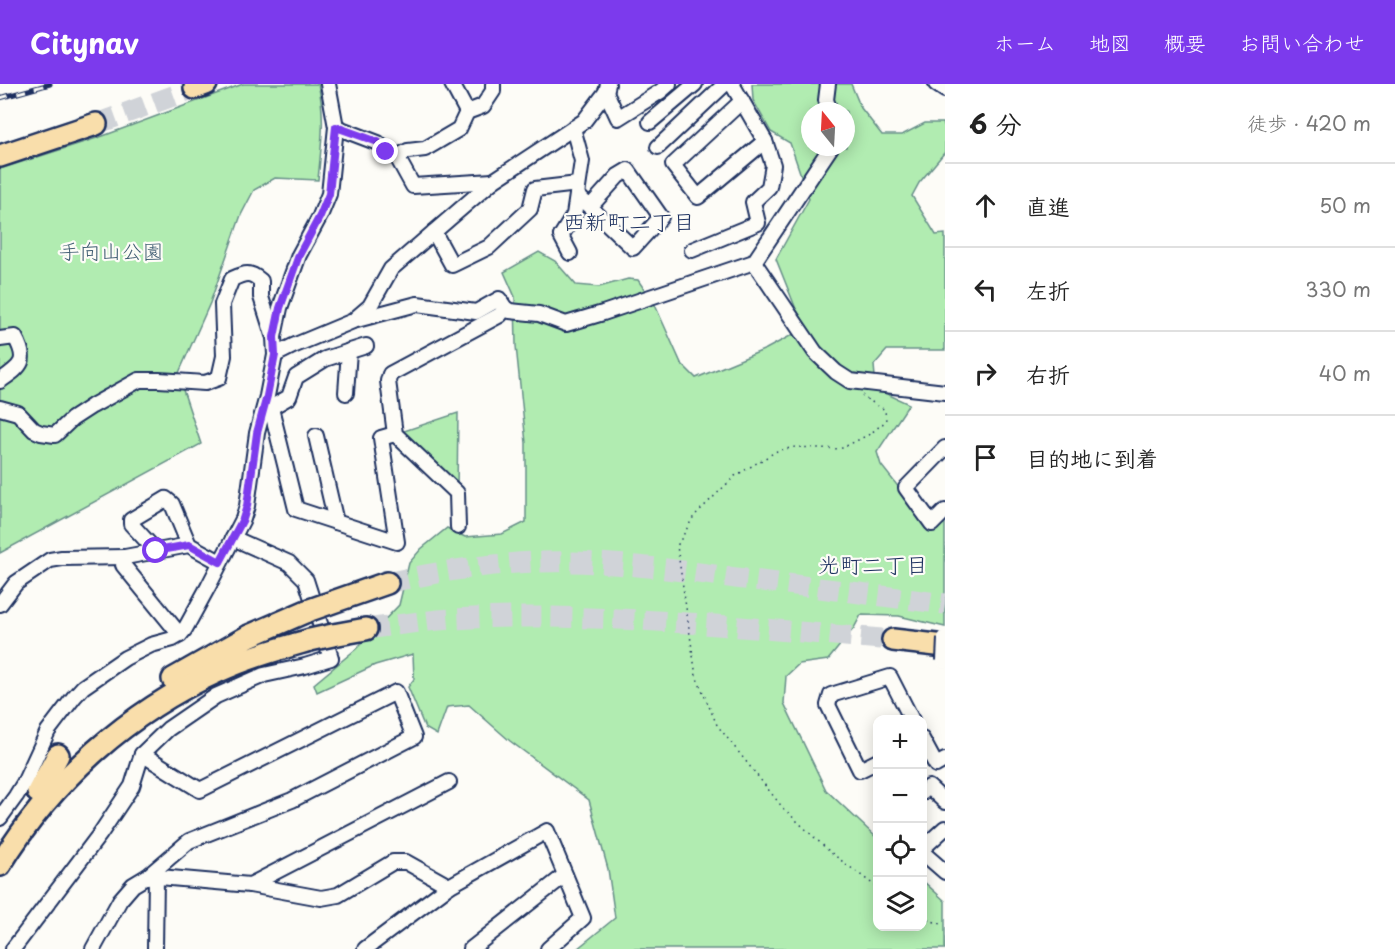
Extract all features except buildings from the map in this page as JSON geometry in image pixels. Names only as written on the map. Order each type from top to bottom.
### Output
[{"type":"highway","points":[[0,156],[96,124]]},
{"type":"highway","points":[[0,844],[38,792],[60,768],[122,714],[153,692],[222,651],[269,627],[317,607],[387,583]]},
{"type":"highway","points":[[0,865],[26,827],[69,776],[94,751],[136,718],[171,696],[221,670],[310,640],[366,629]]},
{"type":"highway","points":[[893,640],[945,657]]},
{"type":"highway","points":[[174,666],[222,651]]},
{"type":"highway","points":[[38,792],[58,755]]},
{"type":"street","points":[[274,337],[280,308],[299,255],[329,194],[336,127],[328,84]]},
{"type":"street","points":[[452,84],[467,112]]},
{"type":"street","points":[[397,157],[408,151],[425,149],[459,129],[467,112],[483,106],[494,91],[493,84]]},
{"type":"street","points":[[650,98],[663,84]]},
{"type":"street","points":[[607,88],[618,118],[669,84]]},
{"type":"street","points":[[650,122],[695,84]]},
{"type":"street","points":[[658,147],[725,84]]},
{"type":"street","points":[[692,250],[758,223],[753,202],[769,187],[773,165],[765,141],[732,84]]},
{"type":"street","points":[[827,102],[828,84]]},
{"type":"street","points":[[936,84],[945,90]]},
{"type":"street","points":[[352,321],[370,306],[391,269],[493,182],[584,121],[607,88]]},
{"type":"street","points":[[742,100],[673,165],[698,197],[765,141]]},
{"type":"street","points":[[336,127],[378,142],[386,152],[397,157],[413,186],[493,182]]},
{"type":"street","points":[[570,253],[561,236],[574,215],[582,161],[573,128]]},
{"type":"street","points":[[275,355],[293,345],[352,321],[417,304],[476,312],[499,299],[505,309],[510,311],[539,314],[566,324],[754,262],[825,156]]},
{"type":"street","points":[[578,189],[585,202],[633,248],[661,217],[628,170],[618,176],[590,207]]},
{"type":"street","points":[[434,232],[452,265],[489,247],[497,240],[530,209],[535,189],[578,189]]},
{"type":"street","points":[[754,262],[815,352],[836,372],[850,381],[945,392]]},
{"type":"street","points":[[0,408],[18,413],[34,430],[55,435],[72,419],[139,380],[205,384],[219,378],[224,356],[222,304],[232,279],[244,273],[255,275],[261,282],[261,297],[274,337],[275,355],[266,411],[257,433],[247,506],[243,519],[185,629],[173,639],[151,645],[125,658],[78,692],[48,731],[24,783],[0,818]]},
{"type":"street","points":[[458,527],[457,494],[395,434],[388,381],[390,374],[500,315],[505,309]]},
{"type":"street","points":[[0,339],[15,337],[23,357],[18,368],[0,381]]},
{"type":"street","points":[[266,411],[289,397],[297,377],[324,359],[366,346]]},
{"type":"street","points":[[346,393],[349,351]]},
{"type":"street","points":[[266,411],[296,509],[397,542],[381,438],[395,434]]},
{"type":"street","points":[[316,436],[336,522]]},
{"type":"street","points":[[945,448],[906,488],[932,524],[945,511]]},
{"type":"street","points":[[156,551],[131,520],[166,500],[172,504],[189,545],[220,562]]},
{"type":"street","points":[[13,949],[132,786],[142,754],[168,729],[216,696],[264,675],[331,658],[306,580],[289,563],[233,538]]},
{"type":"street","points":[[0,604],[16,583],[50,560],[125,557],[189,545]]},
{"type":"street","points":[[125,557],[123,565],[180,635]]},
{"type":"street","points":[[945,638],[945,657]]},
{"type":"street","points":[[873,763],[860,771],[828,705],[831,695],[890,677],[909,715]]},
{"type":"street","points":[[93,949],[120,900],[133,885],[152,876],[189,841],[292,800],[414,737],[396,692],[200,790],[142,754]]},
{"type":"street","points":[[927,748],[936,765],[945,760]]},
{"type":"street","points":[[250,885],[449,782]]},
{"type":"street","points":[[927,789],[929,787],[945,802]]},
{"type":"street","points":[[927,846],[945,828]]},
{"type":"street","points":[[365,949],[449,886],[548,831],[583,918],[548,949]]},
{"type":"street","points":[[927,856],[945,872]]},
{"type":"street","points":[[152,876],[250,885],[321,898],[338,895],[393,862],[406,862],[449,886]]},
{"type":"street","points":[[471,949],[565,875]]},
{"type":"street","points":[[152,876],[155,949]]},
{"type":"path","points":[[850,381],[865,398],[885,410],[886,421],[870,434],[840,449],[795,447],[777,452],[735,476],[694,516],[677,546],[696,676],[717,725],[783,808],[830,852],[873,884]]},
{"type":"path","points":[[927,920],[945,925]]},
{"type":"green space","name":"手向山公園","points":[[243,84],[318,84],[322,120],[318,180],[275,178],[254,190],[241,215],[210,303],[178,375],[201,444],[0,553],[0,169],[103,136]]},
{"type":"green space","points":[[752,84],[851,84],[861,108],[882,135],[902,135],[925,123],[943,123],[945,127],[945,152],[919,183],[912,196],[936,235],[945,234],[945,350],[887,350],[874,365],[876,389],[909,404],[877,452],[881,465],[934,532],[945,522],[945,627],[899,616],[861,615],[854,628],[828,660],[799,664],[786,676],[784,703],[826,790],[873,834],[873,931],[927,931],[927,885],[945,901],[945,949],[577,949],[615,918],[608,869],[589,800],[510,741],[469,705],[447,707],[437,735],[425,728],[408,687],[414,679],[413,654],[375,665],[317,692],[314,684],[356,649],[399,605],[409,563],[421,549],[447,528],[465,537],[502,534],[526,522],[526,443],[516,346],[515,297],[504,272],[539,252],[555,261],[576,285],[599,287],[628,279],[638,280],[655,305],[681,363],[696,378],[766,349],[807,327],[796,309],[776,259],[809,199],[790,143],[771,132],[753,100]]},
{"type":"green space","points":[[458,413],[457,493],[395,434]]},
{"type":"tunnel","points":[[96,124],[195,88]]},
{"type":"tunnel","points":[[387,583],[442,572],[499,565],[586,562],[661,568],[945,604]]},
{"type":"tunnel","points":[[366,629],[452,619],[562,617],[673,622],[893,640]]},
{"type":"railway","points":[[0,98],[50,84]]},
{"type":"district","name":"西新町二丁目","points":[[629,220]]},
{"type":"district","name":"光町二丁目","points":[[873,563]]},
{"type":"route","points":[[156,551],[189,545],[220,562],[243,519],[247,506],[257,433],[275,355],[274,337],[280,308],[299,255],[329,194],[336,127],[378,142],[386,152]]}]
